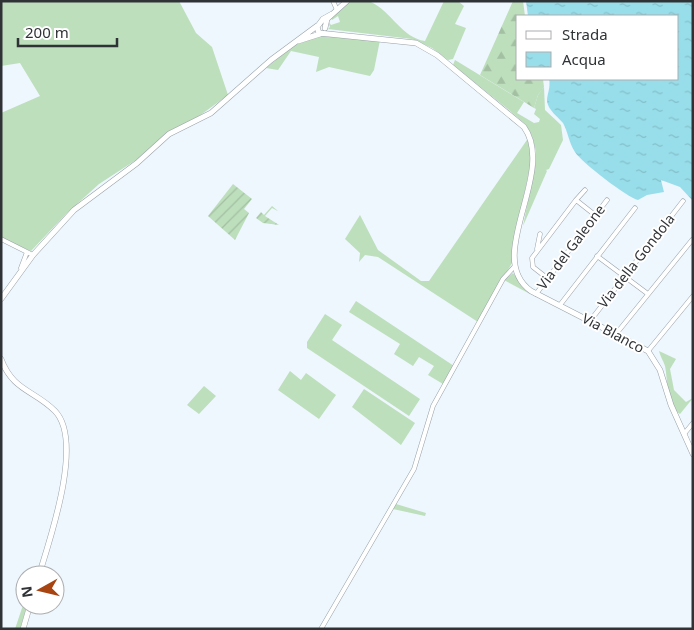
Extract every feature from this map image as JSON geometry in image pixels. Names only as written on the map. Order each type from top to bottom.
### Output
[{"type":"street","points":[[333,1],[334,12]]},
{"type":"street","points":[[322,29],[323,19],[347,1]]},
{"type":"street","points":[[1,300],[18,276],[30,253],[86,200],[137,163],[168,134],[211,112],[293,44],[322,29],[346,35],[403,40],[429,49],[527,130],[533,144],[534,156],[515,250],[514,267],[503,279],[433,406],[414,469],[321,629]]},
{"type":"street","points":[[547,278],[532,264],[532,258],[584,190]]},
{"type":"street","points":[[576,200],[595,215]]},
{"type":"street","name":"Via del Galeone","points":[[536,294],[607,200]]},
{"type":"street","name":"Via della Gondola","points":[[590,321],[683,201]]},
{"type":"street","points":[[560,305],[635,208]]},
{"type":"street","points":[[537,251],[540,234]]},
{"type":"street","points":[[1,239],[30,253]]},
{"type":"street","points":[[616,334],[692,240]]},
{"type":"street","points":[[597,256],[648,294]]},
{"type":"street","name":"Via Blanco","points":[[514,267],[524,285],[536,294],[648,351],[660,370],[668,397],[693,454]]},
{"type":"street","points":[[648,351],[693,296]]},
{"type":"street","points":[[1,359],[14,382],[57,413],[67,434],[67,454],[58,509],[42,565]]},
{"type":"street","points":[[684,434],[693,423]]},
{"type":"street","points":[[23,629],[27,615]]},
{"type":"green space","points":[[1,1],[179,1],[196,33],[212,47],[228,95],[195,119],[169,131],[139,158],[99,184],[66,214],[31,251],[1,238],[1,113],[40,96],[20,63],[1,66]]},
{"type":"green space","points":[[351,1],[371,2],[385,11],[403,30],[417,39],[425,41],[444,1],[458,1],[464,6],[455,24],[466,28],[453,59],[448,60],[432,48],[412,39],[328,29],[330,27],[328,21],[331,25],[340,22],[338,16],[332,20],[331,17]]},
{"type":"green space","points":[[513,1],[523,1],[525,15],[516,15],[516,80],[543,80],[544,87],[538,95],[534,108],[480,75]]},
{"type":"green space","points":[[321,36],[380,40],[374,70],[370,76],[329,67],[316,72],[319,57],[291,51],[278,70],[266,68],[295,45]]},
{"type":"green space","points":[[455,60],[524,102],[517,113],[534,123],[539,122],[540,119],[534,114],[536,109],[534,108],[538,95],[544,87],[545,110],[561,125],[563,140],[549,169],[546,170],[523,226],[536,161],[536,151],[532,136],[526,125],[453,65]]},
{"type":"green space","points":[[529,137],[531,162],[512,251],[512,263],[478,322],[378,257],[365,255],[359,262],[360,253],[345,239],[360,215],[378,250],[421,281],[429,281]]},
{"type":"green space","points":[[233,184],[252,199],[244,209],[249,213],[235,240],[208,216]]},
{"type":"green space","points":[[272,206],[278,211],[272,208],[265,216],[279,225],[263,223],[256,218],[261,212],[264,215]]},
{"type":"green space","points":[[513,273],[530,294],[504,280]]},
{"type":"green space","points":[[356,301],[454,366],[443,384],[428,375],[434,366],[419,357],[413,366],[394,354],[400,344],[349,312]]},
{"type":"green space","points":[[325,314],[342,325],[332,340],[420,399],[409,416],[307,348],[307,342]]},
{"type":"green space","points":[[659,351],[676,359],[670,369],[674,390],[686,402],[693,398],[680,414],[675,410],[670,399],[665,366]]},
{"type":"green space","points":[[290,371],[301,380],[306,373],[336,395],[319,419],[278,390]]},
{"type":"green space","points":[[204,386],[216,396],[199,414],[187,405]]},
{"type":"green space","points":[[364,389],[415,423],[401,445],[352,407]]},
{"type":"green space","points":[[396,504],[426,513],[425,516],[393,509]]},
{"type":"green space","points":[[20,615],[24,615],[20,629],[15,629]]},
{"type":"water","points":[[526,1],[693,1],[693,201],[680,187],[661,180],[664,192],[647,195],[638,200],[615,187],[575,152],[563,123],[551,110],[547,101],[549,80],[679,80],[679,15],[528,15]]}]
